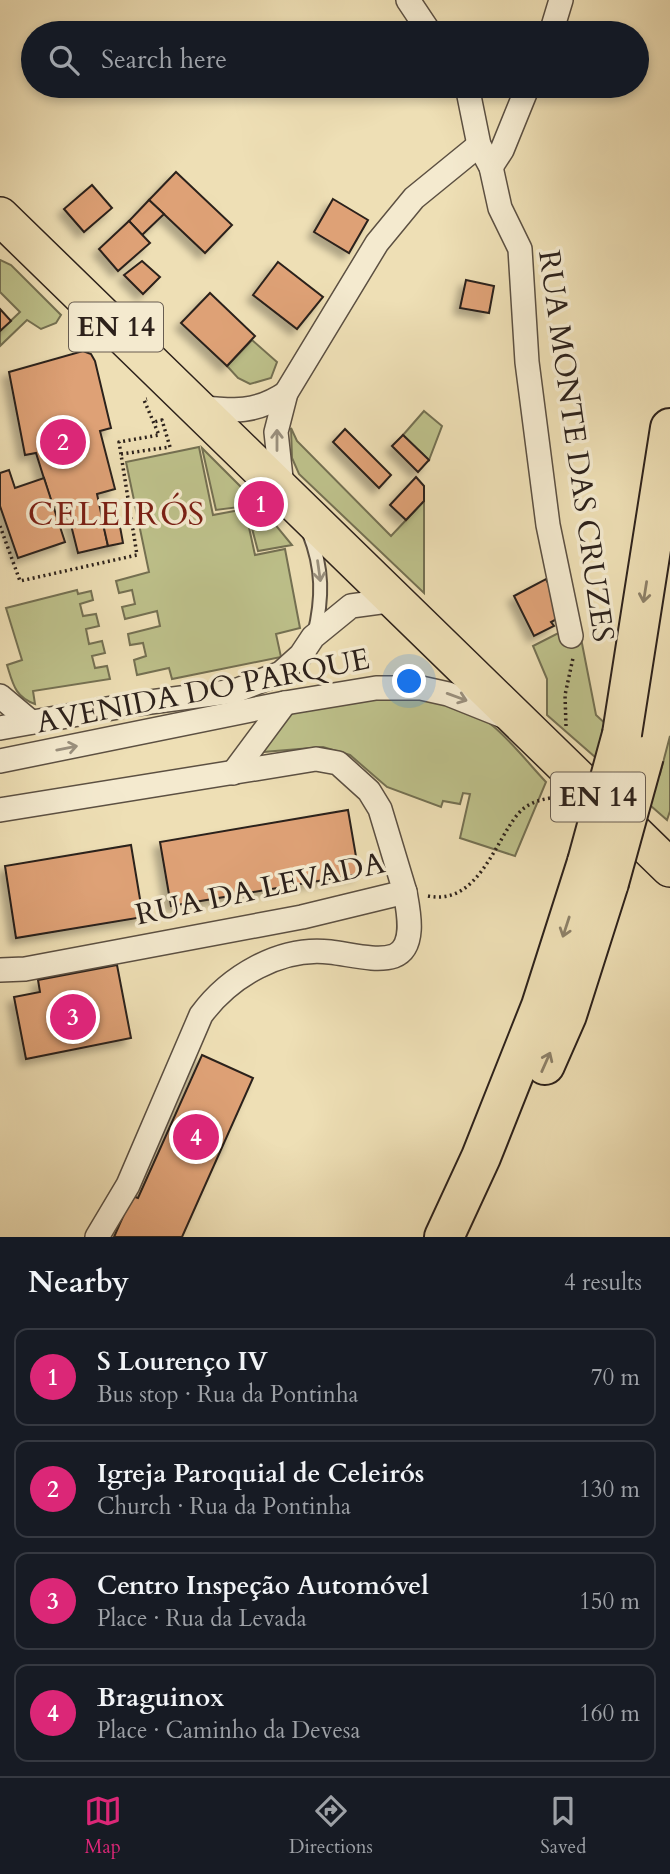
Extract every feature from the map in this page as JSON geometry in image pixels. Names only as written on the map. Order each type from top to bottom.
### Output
[{"type":"highway","points":[[633,745],[670,428]]},
{"type":"highway","points":[[469,1237],[567,1015],[598,872],[670,597]]},
{"type":"highway","points":[[444,1237],[481,1157],[598,872]]},
{"type":"main road","name":"EN 14","points":[[0,216],[17,244],[197,407],[670,869]]},
{"type":"street","points":[[408,0],[422,21]]},
{"type":"street","points":[[555,21],[561,0]]},
{"type":"street","name":"RUA MONTE DAS CRUZES","points":[[469,98],[479,145],[491,167],[500,208],[520,249],[530,386],[548,524],[571,636]]},
{"type":"street","points":[[491,167],[502,150],[523,98]]},
{"type":"street","points":[[290,497],[276,432],[286,393],[377,243],[414,198],[479,145]]},
{"type":"street","points":[[197,407],[236,411],[265,407],[286,393]]},
{"type":"street","name":"AVENIDA DO PARQUE","points":[[395,600],[351,606],[313,637],[301,655],[281,673],[235,691],[135,704],[2,727],[5,760],[285,703],[376,688],[421,688],[448,694],[526,726]]},
{"type":"street","points":[[0,696],[31,722]]},
{"type":"street","points":[[233,773],[285,703]]},
{"type":"street","name":"RUA DA LEVADA","points":[[0,810],[316,759],[338,763],[369,791],[380,809],[405,892],[302,917],[25,970],[0,970]]},
{"type":"street","points":[[97,1237],[128,1185],[201,1015],[216,995],[262,964],[299,954],[325,951],[381,957],[396,955],[402,949],[411,925],[405,892]]},
{"type":"lane","name":"AVENIDA DO PARQUE","points":[[290,497],[317,554],[321,603],[313,637]]},
{"type":"path","points":[[0,527],[20,581],[137,555],[119,442],[159,435],[144,400],[154,397]]},
{"type":"path","points":[[121,454],[170,447],[162,420],[153,422]]},
{"type":"path","name":"RUA MONTE DAS CRUZES","points":[[567,722],[565,695],[575,648],[571,636]]},
{"type":"path","points":[[405,892],[436,898],[467,887],[494,857],[518,814],[534,801],[557,796]]},
{"type":"green space","points":[[0,260],[11,265],[61,315],[56,323],[41,329],[27,320],[0,346],[0,331],[20,312],[0,292]]},
{"type":"green space","points":[[252,340],[277,362],[271,378],[250,384],[238,378],[227,366]]},
{"type":"green space","points":[[424,411],[442,426],[429,460],[403,435]]},
{"type":"green space","points":[[291,428],[297,441],[391,536],[424,501],[424,593],[299,474],[292,458]]},
{"type":"green space","points":[[199,447],[213,515],[245,509],[255,555],[285,549],[300,628],[276,634],[281,657],[172,679],[169,668],[137,675],[134,660],[146,656],[143,643],[130,645],[128,634],[160,626],[157,611],[125,619],[122,607],[135,604],[132,590],[119,593],[116,581],[149,572],[126,462]]},
{"type":"green space","points":[[202,448],[260,506],[292,545],[258,551],[246,506],[216,510]]},
{"type":"green space","points":[[77,590],[78,594],[91,591],[93,600],[80,604],[83,616],[96,614],[99,626],[86,629],[89,644],[102,641],[105,653],[92,656],[95,668],[107,666],[110,679],[33,691],[35,704],[19,694],[7,665],[22,660],[6,608]]},
{"type":"green space","points":[[578,623],[596,715],[660,774],[670,736],[670,811],[667,820],[547,715],[547,679],[533,646]]},
{"type":"green space","points":[[373,695],[436,701],[481,717],[514,746],[546,782],[515,856],[460,838],[470,794],[463,793],[460,804],[443,801],[441,807],[387,787],[350,755],[323,747],[263,752],[289,714]]},
{"type":"building","points":[[176,172],[232,225],[205,253],[149,200]]},
{"type":"building","points":[[92,185],[112,208],[84,232],[64,209]]},
{"type":"building","points":[[333,199],[368,220],[349,253],[314,232]]},
{"type":"building","points":[[149,200],[164,214],[142,235],[129,221]]},
{"type":"building","points":[[129,221],[150,243],[118,271],[99,249]]},
{"type":"building","points":[[142,261],[160,277],[143,294],[124,275]]},
{"type":"building","points":[[278,262],[323,297],[297,329],[253,295]]},
{"type":"building","points":[[466,280],[494,286],[489,313],[460,308]]},
{"type":"building","points":[[210,293],[255,336],[227,366],[181,323]]},
{"type":"building","points":[[0,309],[11,321],[0,331]]},
{"type":"building","points":[[83,351],[91,354],[95,361],[111,428],[100,431],[115,489],[97,494],[108,546],[78,553],[65,501],[52,504],[36,453],[25,455],[9,372]]},
{"type":"building","points":[[345,429],[391,475],[379,488],[333,442]]},
{"type":"building","points":[[403,435],[429,460],[418,472],[392,446]]},
{"type":"building","points":[[9,470],[15,488],[44,478],[65,542],[18,558],[0,506],[0,473]]},
{"type":"building","points":[[416,477],[424,486],[424,501],[406,520],[390,505]]},
{"type":"building","points":[[119,521],[123,543],[108,546],[103,524]]},
{"type":"building","points":[[546,579],[564,615],[551,622],[554,626],[534,636],[514,596]]},
{"type":"building","points":[[348,810],[359,874],[171,906],[160,842]]},
{"type":"building","points":[[131,845],[143,917],[16,938],[5,866]]},
{"type":"building","points":[[117,965],[131,1038],[26,1059],[14,997],[40,992],[38,980]]},
{"type":"building","points":[[202,1055],[253,1078],[182,1237],[114,1237],[132,1196],[138,1198]]},
{"type":"place","name":"Igreja Paroquial de Celeirós","points":[[63,442]]},
{"type":"place","name":"S Lourenço IV","points":[[261,504]]},
{"type":"place","name":"Centro Inspeção Automóvel","points":[[73,1017]]},
{"type":"place","name":"Braguinox","points":[[196,1137]]},
{"type":"district","name":"CELEIRÓS","points":[[117,514]]}]
